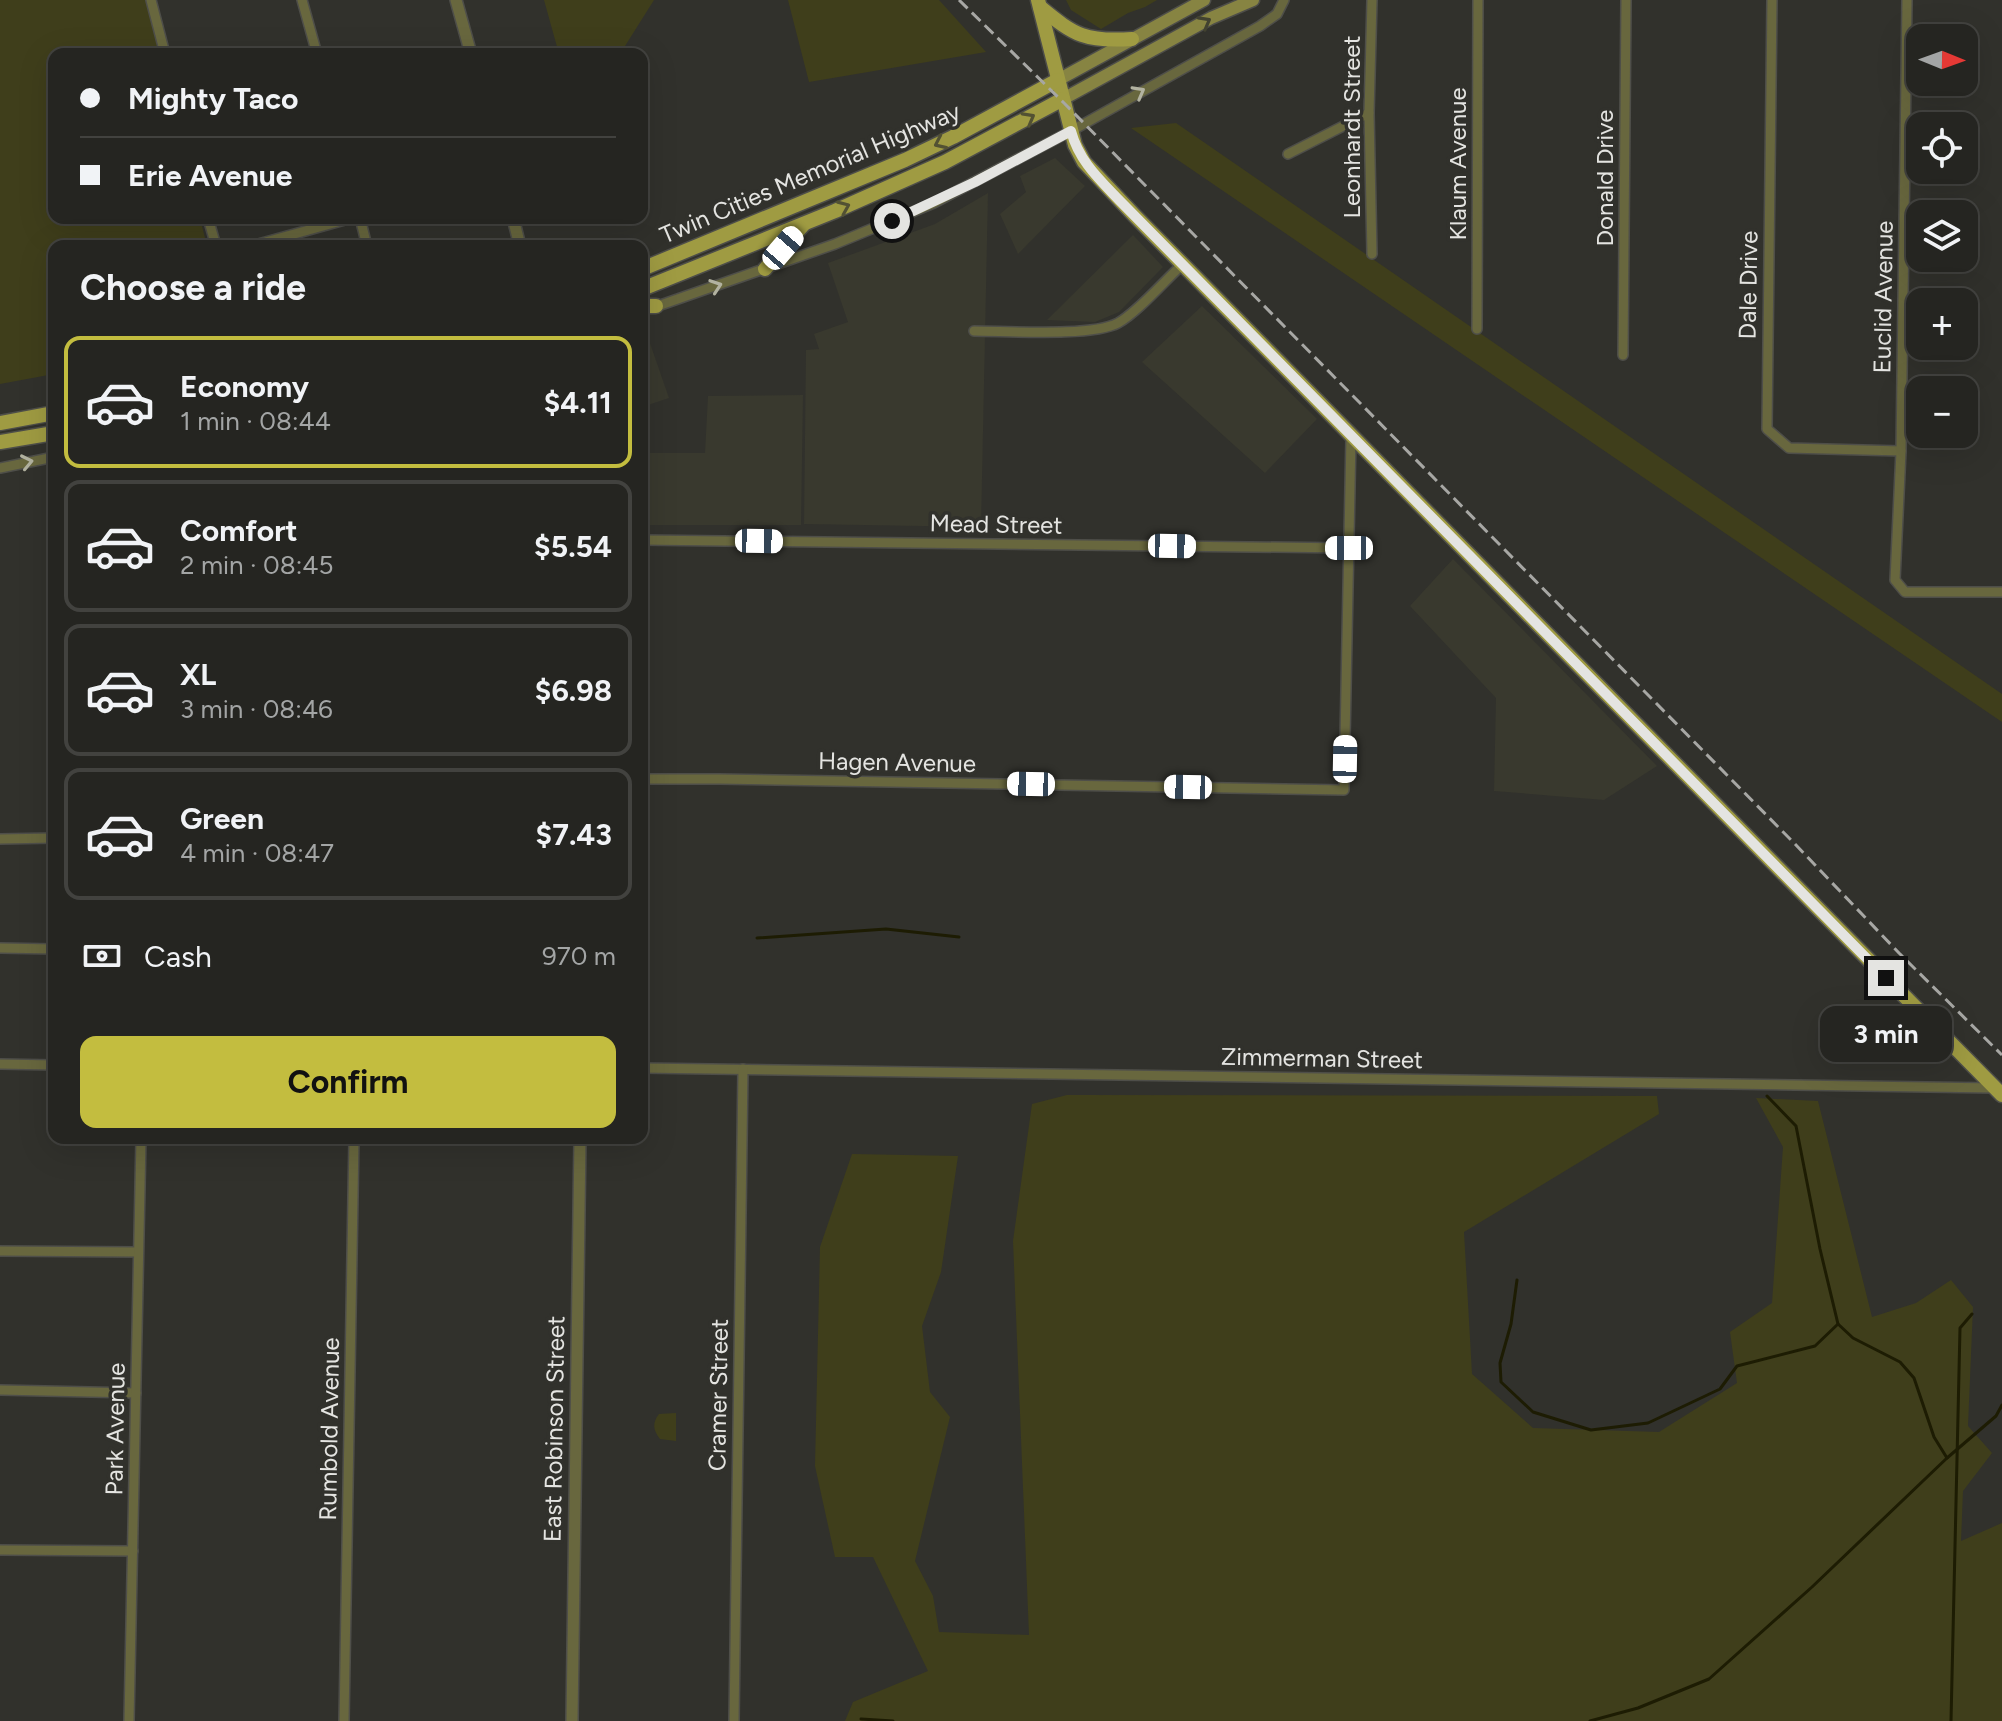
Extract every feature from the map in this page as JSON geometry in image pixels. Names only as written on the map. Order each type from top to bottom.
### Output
[{"type":"main road","name":"Twin Cities Memorial Highway","points":[[648,267],[905,160],[953,137],[1204,0]]},
{"type":"main road","name":"Twin Cities Memorial Highway","points":[[648,287],[945,162],[1211,18],[1253,0]]},
{"type":"main road","points":[[1039,3],[1069,30],[1084,37],[1097,40],[1132,39]]},
{"type":"main road","points":[[1039,3],[1071,131],[1084,162],[1999,1090]]},
{"type":"main road","points":[[765,269],[806,222]]},
{"type":"main road","points":[[0,423],[48,414]]},
{"type":"main road","points":[[0,442],[48,434]]},
{"type":"street","points":[[151,0],[163,48]]},
{"type":"street","points":[[302,0],[315,48]]},
{"type":"street","points":[[456,0],[469,48]]},
{"type":"street","points":[[648,308],[870,231],[934,203],[1071,131],[1270,19],[1280,10],[1284,0]]},
{"type":"street","name":"Leonhardt Street","points":[[1372,0],[1369,113],[1372,254]]},
{"type":"street","name":"Klaum Avenue","points":[[1477,329],[1478,0]]},
{"type":"street","name":"Donald Drive","points":[[1623,355],[1626,0]]},
{"type":"street","name":"Dale Drive","points":[[1772,0],[1767,429],[1789,448],[1901,451]]},
{"type":"street","name":"Euclid Avenue","points":[[1907,0],[1901,451],[1895,580],[1905,592],[2002,592]]},
{"type":"street","points":[[1288,154],[1369,113]]},
{"type":"street","points":[[273,240],[330,224]]},
{"type":"street","points":[[974,331],[1084,331],[1110,327],[1125,319],[1183,264]]},
{"type":"street","points":[[1349,548],[1351,436]]},
{"type":"street","points":[[0,468],[48,458]]},
{"type":"street","name":"Mead Street","points":[[648,540],[1349,548]]},
{"type":"street","name":"Hagen Avenue","points":[[648,779],[1344,790],[1349,548]]},
{"type":"street","points":[[0,839],[48,838]]},
{"type":"street","points":[[0,948],[48,949]]},
{"type":"street","points":[[0,1064],[48,1065]]},
{"type":"street","name":"Zimmerman Street","points":[[648,1068],[1999,1090]]},
{"type":"street","name":"Cramer Street","points":[[734,1721],[743,1069]]},
{"type":"street","name":"Park Avenue","points":[[129,1721],[141,1144]]},
{"type":"street","name":"Rumbold Avenue","points":[[344,1721],[354,1144]]},
{"type":"street","name":"East Robinson Street","points":[[572,1721],[580,1144]]},
{"type":"street","points":[[0,1251],[138,1252]]},
{"type":"street","points":[[0,1390],[136,1393]]},
{"type":"street","points":[[0,1550],[133,1551]]},
{"type":"shaded area","points":[[0,0],[147,0],[159,48],[48,48],[48,224],[202,224],[206,240],[48,240],[48,375],[0,384]]},
{"type":"shaded area","points":[[544,0],[654,0],[624,48],[557,48]]},
{"type":"shaded area","points":[[788,0],[939,0],[986,52],[809,82]]},
{"type":"shaded area","points":[[1066,0],[1157,0],[1101,29],[1071,10]]},
{"type":"shaded area","points":[[1176,123],[2002,694],[2002,722],[1131,128]]},
{"type":"shaded area","points":[[1055,158],[1085,186],[1018,254],[1000,214],[1026,192],[1020,176]]},
{"type":"shaded area","points":[[988,193],[981,527],[804,524],[806,350],[819,349],[814,334],[848,322],[828,263],[935,224]]},
{"type":"shaded area","points":[[1133,235],[1163,267],[1119,312],[1095,322],[1047,320]]},
{"type":"shaded area","points":[[1202,306],[1317,419],[1265,473],[1142,362]]},
{"type":"shaded area","points":[[648,338],[669,398],[648,405]]},
{"type":"shaded area","points":[[803,395],[801,525],[648,525],[648,418],[649,453],[705,453],[708,396]]},
{"type":"shaded area","points":[[1453,559],[1657,766],[1604,800],[1494,791],[1496,698],[1410,606]]},
{"type":"shaded area","points":[[1067,1095],[1657,1096],[1659,1114],[1464,1232],[1472,1374],[1533,1428],[1659,1432],[1737,1383],[1730,1332],[1772,1303],[1783,1147],[1756,1098],[1818,1101],[1872,1317],[1916,1303],[1951,1280],[1973,1307],[1968,1426],[1992,1453],[1963,1491],[1961,1541],[2002,1523],[2002,1721],[845,1721],[853,1702],[928,1671],[873,1557],[835,1557],[815,1466],[820,1247],[852,1154],[958,1156],[941,1272],[922,1326],[930,1392],[950,1417],[915,1561],[933,1596],[939,1632],[1029,1635],[1013,1241],[1032,1104]]},
{"type":"shaded area","points":[[676,1413],[676,1441],[660,1439],[654,1426],[655,1420],[659,1414]]},
{"type":"waterway","points":[[757,938],[886,929],[959,937]]},
{"type":"waterway","points":[[1767,1096],[1796,1126],[1838,1324],[1853,1338],[1900,1362],[1914,1378],[1934,1437],[1947,1458]]},
{"type":"waterway","points":[[1517,1280],[1511,1324],[1500,1363],[1501,1382],[1533,1412],[1591,1430],[1648,1423],[1720,1389],[1737,1366],[1815,1346],[1838,1324]]},
{"type":"waterway","points":[[1951,1721],[1960,1328],[1972,1314]]},
{"type":"waterway","points":[[1590,1721],[1638,1708],[1709,1679],[1996,1416],[2002,1405]]},
{"type":"waterway","points":[[861,1719],[893,1721]]},
{"type":"railway","points":[[959,0],[2002,1055]]},
{"type":"route","points":[[892,221],[934,203],[1071,131],[1084,162],[1120,201],[1886,978]]}]
